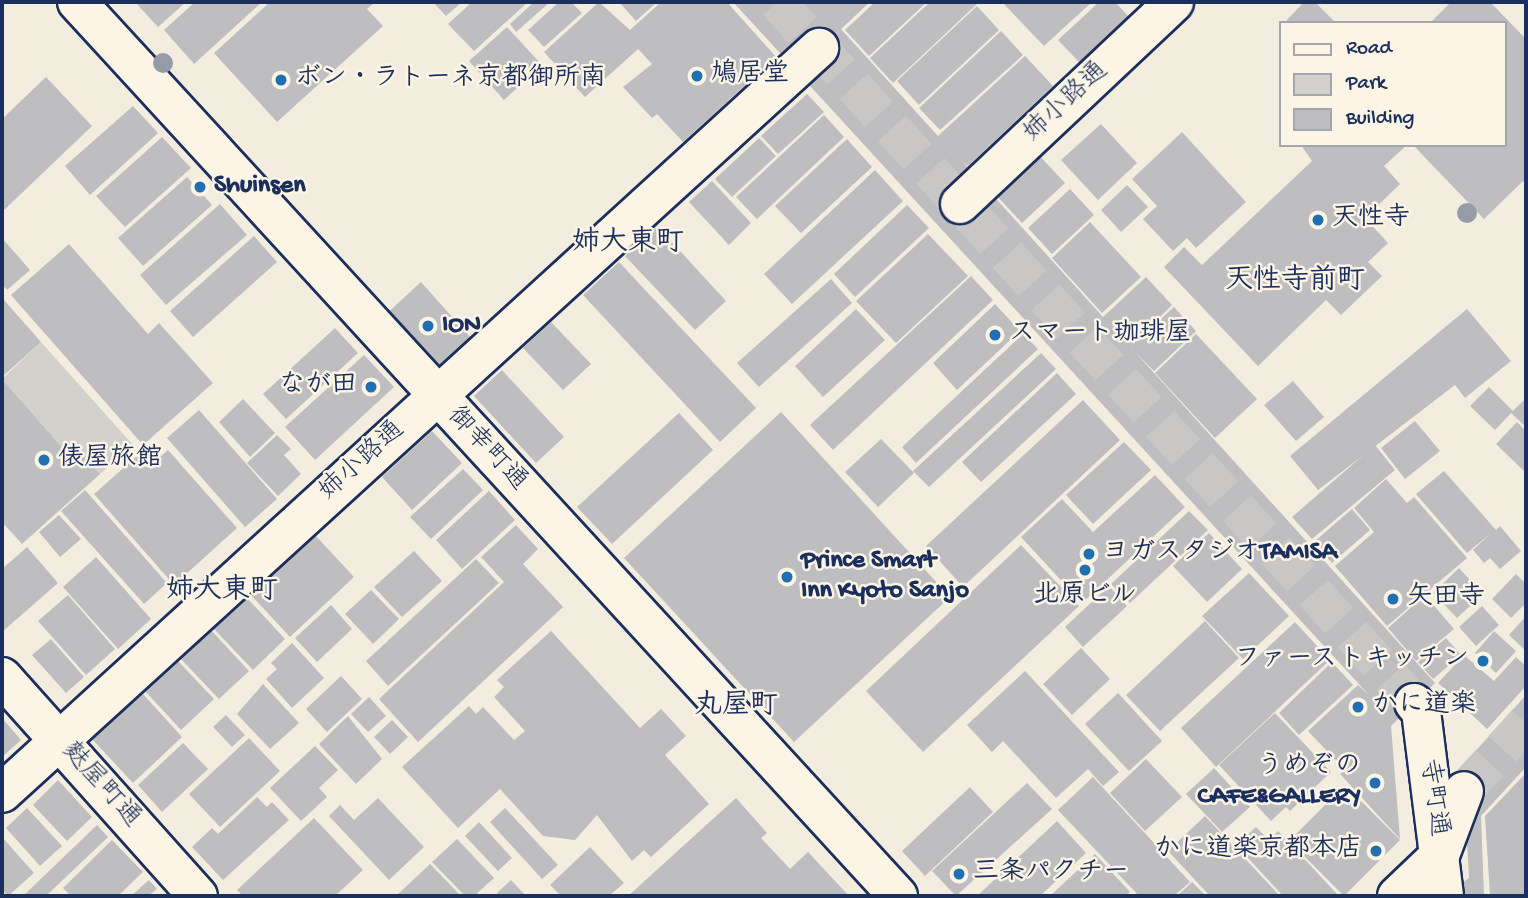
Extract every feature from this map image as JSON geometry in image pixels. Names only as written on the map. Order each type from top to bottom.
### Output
[{"type":"street","name":"御幸町通","points":[[77,2],[898,896]]},
{"type":"street","name":"姉小路通","points":[[960,204],[1174,2]]},
{"type":"street","name":"姉小路通","points":[[2,793],[58,739],[819,48]]},
{"type":"street","name":"麩屋町通","points":[[2,677],[198,896]]},
{"type":"street","name":"寺町通","points":[[1414,703],[1421,711],[1444,896]]},
{"type":"street","points":[[1397,896],[1440,855],[1464,791]]},
{"type":"green space","points":[[41,342],[133,445],[100,474],[69,440],[61,446],[2,379]]},
{"type":"building","points":[[135,2],[186,2],[158,27]]},
{"type":"building","points":[[195,2],[262,2],[194,64],[164,30]]},
{"type":"building","name":"ボン・ラトーネ京都御所南","points":[[270,2],[375,2],[367,9],[383,26],[277,122],[214,53]]},
{"type":"building","points":[[433,2],[462,2],[446,16]]},
{"type":"building","points":[[472,2],[528,2],[474,51],[448,24]]},
{"type":"building","points":[[534,2],[550,2],[516,32],[510,24]]},
{"type":"building","points":[[559,2],[571,2],[582,13],[544,47],[528,30]]},
{"type":"building","name":"鳩居堂","points":[[599,2],[630,30],[661,2],[727,2],[776,57],[683,142],[657,114],[652,118],[623,87],[652,64],[638,49],[585,97],[544,52]]},
{"type":"building","points":[[619,2],[657,2],[636,21]]},
{"type":"building","points":[[733,2],[870,2],[841,29],[938,136],[1025,56],[1053,86],[968,166],[962,161],[1103,317],[1146,277],[1172,305],[1130,347],[1174,307],[1196,331],[1154,371],[1135,352],[1435,683],[1391,726],[1400,839],[1340,774],[1345,770],[1308,731],[1358,685],[1369,695]]},
{"type":"building","points":[[875,2],[927,2],[869,56],[845,30]]},
{"type":"building","points":[[930,2],[979,2],[893,83],[870,58]]},
{"type":"building","points":[[1002,2],[1092,2],[1044,46]]},
{"type":"building","points":[[1099,2],[1115,2],[1129,17],[1080,63],[1058,40]]},
{"type":"building","points":[[1304,2],[1315,2],[1334,21],[1286,21]]},
{"type":"building","name":"天性寺","points":[[1451,2],[1490,2],[1526,39],[1526,184],[1523,181],[1484,219],[1415,147],[1507,147],[1507,21],[1432,21]]},
{"type":"building","points":[[977,6],[999,30],[919,105],[897,81]]},
{"type":"building","points":[[507,27],[542,65],[504,100],[469,61]]},
{"type":"building","points":[[1001,31],[1023,55],[940,130],[919,108]]},
{"type":"building","points":[[46,77],[92,126],[2,212],[2,119]]},
{"type":"building","points":[[807,94],[824,112],[778,154],[761,136]]},
{"type":"building","points":[[133,106],[158,133],[90,195],[65,166]]},
{"type":"building","points":[[824,115],[844,137],[757,219],[736,197]]},
{"type":"building","points":[[1101,124],[1137,163],[1098,200],[1061,160]]},
{"type":"building","points":[[1182,132],[1246,202],[1196,248],[1187,238],[1173,251],[1143,219],[1157,206],[1132,179]]},
{"type":"building","points":[[162,137],[191,168],[125,227],[96,196]]},
{"type":"building","points":[[759,138],[776,156],[732,197],[715,179]]},
{"type":"building","points":[[847,139],[872,167],[801,233],[775,206]]},
{"type":"building","name":"天性寺","points":[[1302,147],[1405,147],[1384,166],[1400,184],[1365,218],[1388,243],[1368,262],[1382,276],[1341,315],[1326,300],[1258,366],[1164,267],[1184,247],[1202,265],[1312,161]]},
{"type":"building","points":[[1037,153],[1065,183],[1022,223],[994,193]]},
{"type":"building","points":[[875,170],[903,201],[792,304],[764,274]]},
{"type":"building","points":[[187,177],[212,205],[143,266],[118,238]]},
{"type":"building","points":[[712,181],[751,223],[729,245],[689,202]]},
{"type":"building","points":[[1127,185],[1148,207],[1121,232],[1101,210]]},
{"type":"building","points":[[1070,189],[1094,215],[1052,254],[1028,228]]},
{"type":"building","points":[[220,204],[247,235],[166,305],[140,275]]},
{"type":"building","points":[[907,205],[929,228],[855,297],[834,274]]},
{"type":"building","points":[[1090,222],[1141,277],[1102,313],[1052,258]]},
{"type":"building","points":[[657,226],[726,301],[695,330],[625,256]]},
{"type":"building","points":[[928,234],[968,276],[896,343],[856,301]]},
{"type":"building","points":[[254,236],[277,262],[193,337],[170,311]]},
{"type":"building","points":[[2,238],[30,270],[7,290],[2,284]]},
{"type":"building","points":[[69,244],[148,334],[159,323],[213,383],[143,445],[11,295]]},
{"type":"building","points":[[619,262],[756,408],[720,442],[583,295]]},
{"type":"building","points":[[971,276],[993,300],[833,450],[810,425]]},
{"type":"building","points":[[831,279],[852,303],[759,387],[737,363]]},
{"type":"building","name":"ION","points":[[421,282],[471,338],[435,370],[385,315]]},
{"type":"building","points":[[4,300],[41,342],[2,377],[2,302]]},
{"type":"building","points":[[995,304],[1020,331],[957,390],[933,363]]},
{"type":"building","points":[[856,309],[885,340],[823,397],[795,366]]},
{"type":"building","points":[[1467,309],[1511,361],[1465,398],[1455,385],[1318,490],[1290,456]]},
{"type":"building","points":[[551,322],[591,364],[563,390],[523,348]]},
{"type":"building","points":[[335,328],[358,353],[286,419],[263,394]]},
{"type":"building","points":[[1023,334],[1038,349],[916,463],[902,447]]},
{"type":"building","points":[[1196,334],[1257,399],[1215,438],[1155,373]]},
{"type":"building","points":[[1041,353],[1056,369],[929,487],[913,471]]},
{"type":"building","points":[[364,355],[394,387],[315,460],[285,427]]},
{"type":"building","points":[[502,370],[564,437],[536,463],[474,396]]},
{"type":"building","points":[[1057,373],[1076,394],[981,482],[962,462]]},
{"type":"building","name":"俵屋旅館","points":[[2,379],[61,446],[68,440],[100,474],[22,544],[2,522]]},
{"type":"building","points":[[1293,381],[1324,417],[1296,441],[1264,405]]},
{"type":"building","points":[[1489,387],[1513,411],[1526,398],[1526,427],[1511,413],[1495,430],[1470,406]]},
{"type":"building","points":[[243,399],[275,433],[250,457],[219,422]]},
{"type":"building","points":[[1083,400],[1120,440],[963,587],[926,546]]},
{"type":"building","points":[[199,410],[277,499],[245,527],[167,438]]},
{"type":"building","name":"Prince Smart Inn Kyoto Sanjo","points":[[781,412],[950,597],[794,742],[624,558]]},
{"type":"building","points":[[679,413],[713,450],[612,544],[577,507]]},
{"type":"building","points":[[1415,421],[1440,451],[1405,479],[1381,448]]},
{"type":"building","points":[[1517,422],[1526,431],[1526,473],[1496,444]]},
{"type":"building","points":[[432,431],[462,463],[412,510],[382,477]]},
{"type":"building","points":[[277,435],[291,449],[284,455],[301,474],[278,496],[247,463]]},
{"type":"building","points":[[881,439],[914,473],[878,507],[845,472]]},
{"type":"building","points":[[1124,442],[1151,470],[1093,524],[1066,495]]},
{"type":"building","points":[[1375,445],[1395,470],[1312,539],[1292,517]]},
{"type":"building","points":[[168,450],[237,528],[174,585],[94,494],[137,456],[148,468]]},
{"type":"building","points":[[463,469],[483,490],[431,539],[410,517]]},
{"type":"building","points":[[1444,471],[1496,530],[1500,526],[1521,551],[1500,569],[1490,558],[1484,563],[1473,550],[1490,534],[1467,553],[1416,494]]},
{"type":"building","name":"北原ビル","points":[[1155,475],[1185,507],[1082,603],[1021,537],[1062,499],[1093,532]]},
{"type":"building","points":[[1386,479],[1407,503],[1414,497],[1467,558],[1387,626],[1335,566],[1374,532],[1354,508]]},
{"type":"building","points":[[85,490],[167,583],[144,604],[61,511]]},
{"type":"building","points":[[489,491],[515,520],[462,569],[436,540]]},
{"type":"building","points":[[1352,509],[1370,530],[1332,563],[1314,542]]},
{"type":"building","points":[[1189,511],[1208,530],[1130,603],[1111,584]]},
{"type":"building","points":[[59,515],[81,539],[60,557],[39,532]]},
{"type":"building","points":[[516,525],[538,549],[523,564],[563,607],[418,742],[379,699],[504,582],[481,557]]},
{"type":"building","points":[[1209,533],[1242,569],[1207,602],[1173,566]]},
{"type":"building","points":[[315,535],[354,577],[290,637],[251,595]]},
{"type":"building","points":[[1021,545],[1079,606],[923,752],[866,691]]},
{"type":"building","points":[[27,547],[58,583],[2,632],[2,569]]},
{"type":"building","points":[[414,551],[442,581],[402,617],[374,587]]},
{"type":"building","points":[[96,557],[151,619],[118,649],[63,587]]},
{"type":"building","points":[[476,559],[499,583],[388,686],[366,661]]},
{"type":"building","points":[[1459,568],[1483,594],[1457,618],[1433,593]]},
{"type":"building","points":[[1249,573],[1289,616],[1243,659],[1202,616]]},
{"type":"building","points":[[1516,574],[1526,584],[1526,603],[1511,618],[1492,599]]},
{"type":"building","points":[[1109,586],[1127,606],[1083,647],[1065,627]]},
{"type":"building","points":[[371,590],[399,619],[373,644],[345,614]]},
{"type":"building","points":[[68,595],[115,649],[86,675],[38,621]]},
{"type":"building","points":[[1425,595],[1454,629],[1416,661],[1388,628]]},
{"type":"building","points":[[246,597],[285,639],[253,670],[213,628]]},
{"type":"building","points":[[331,605],[352,629],[317,662],[295,638]]},
{"type":"building","points":[[1482,606],[1499,625],[1476,646],[1459,627]]},
{"type":"building","points":[[1526,616],[1526,651],[1509,635]]},
{"type":"building","points":[[1205,621],[1239,658],[1160,731],[1126,695]]},
{"type":"building","points":[[1295,622],[1330,660],[1216,767],[1181,728]]},
{"type":"building","points":[[210,629],[249,671],[219,699],[180,658]]},
{"type":"building","points":[[551,631],[640,728],[661,709],[686,736],[665,755],[709,804],[651,857],[644,850],[632,861],[597,815],[575,840],[543,836],[500,789],[458,828],[402,767],[469,706],[476,714],[483,707],[514,740],[525,731],[494,697],[504,687],[497,680]]},
{"type":"building","points":[[1494,631],[1516,651],[1496,673],[1475,653]]},
{"type":"building","points":[[1446,638],[1461,655],[1433,679],[1418,662]]},
{"type":"building","points":[[51,639],[84,677],[66,693],[32,655]]},
{"type":"building","points":[[292,643],[324,678],[292,708],[266,679],[277,669],[271,663]]},
{"type":"building","points":[[1081,648],[1110,679],[1072,715],[1043,684]]},
{"type":"building","points":[[1464,655],[1494,681],[1516,657],[1526,666],[1526,686],[1487,729],[1438,683]]},
{"type":"building","points":[[178,661],[214,699],[181,730],[145,691]]},
{"type":"building","points":[[1332,662],[1353,685],[1299,735],[1279,713]]},
{"type":"building","points":[[1025,671],[1119,772],[1103,786],[1088,769],[1056,798],[1003,741],[992,752],[967,725]]},
{"type":"building","points":[[341,676],[362,699],[327,732],[306,709]]},
{"type":"building","points":[[263,684],[299,723],[270,749],[237,714]]},
{"type":"building","points":[[142,693],[182,737],[133,783],[92,739]]},
{"type":"building","points":[[1118,693],[1162,741],[1129,771],[1085,724]]},
{"type":"building","points":[[1526,695],[1526,767],[1481,816],[1484,896],[1444,896],[1469,878],[1466,823],[1470,818],[1462,766]]},
{"type":"building","points":[[369,697],[386,716],[368,732],[351,714]]},
{"type":"building","points":[[1275,713],[1331,772],[1290,811],[1286,807],[1271,821],[1219,765]]},
{"type":"building","points":[[226,715],[245,735],[232,747],[213,727]]},
{"type":"building","points":[[348,716],[382,759],[356,784],[319,744]]},
{"type":"building","points":[[2,718],[21,740],[2,757]]},
{"type":"building","points":[[392,720],[408,737],[390,754],[374,737]]},
{"type":"building","points":[[249,738],[280,771],[220,827],[189,794]]},
{"type":"building","points":[[183,743],[208,769],[162,812],[138,785]]},
{"type":"building","points":[[315,746],[338,770],[319,788],[327,797],[301,821],[270,788]]},
{"type":"building","points":[[1146,759],[1182,797],[1145,831],[1110,793]]},
{"type":"building","points":[[1214,768],[1250,807],[1222,832],[1186,794]]},
{"type":"building","points":[[1526,773],[1526,896],[1490,895],[1485,816]]},
{"type":"building","points":[[1093,777],[1190,882],[1174,896],[1139,896],[1058,810]]},
{"type":"building","points":[[58,780],[92,817],[67,841],[33,805]]},
{"type":"building","points":[[1027,783],[1052,809],[956,896],[932,871]]},
{"type":"building","points":[[1345,785],[1400,840],[1344,896],[1289,841]]},
{"type":"building","points":[[970,787],[993,812],[925,876],[902,851]]},
{"type":"building","points":[[257,797],[267,807],[272,802],[289,820],[223,880],[192,847],[212,828],[218,834]]},
{"type":"building","points":[[378,798],[424,847],[389,880],[329,816],[340,805],[354,820]]},
{"type":"building","points":[[736,798],[767,833],[761,838],[790,869],[808,852],[849,896],[628,896]]},
{"type":"building","points":[[27,808],[62,846],[40,866],[6,828]]},
{"type":"building","points":[[505,808],[558,865],[542,879],[490,822]]},
{"type":"building","points":[[1205,816],[1280,896],[1210,896],[1168,851]]},
{"type":"building","points":[[314,818],[363,870],[335,896],[243,896],[237,890]]},
{"type":"building","points":[[1057,821],[1086,853],[1040,896],[977,896]]},
{"type":"building","points":[[479,822],[512,858],[498,871],[465,836]]},
{"type":"building","points":[[97,825],[108,837],[46,896],[23,896]]},
{"type":"building","points":[[1256,827],[1269,840],[1278,831],[1339,896],[1283,896],[1236,845]]},
{"type":"building","points":[[2,837],[34,873],[8,896],[2,890]]},
{"type":"building","points":[[457,839],[494,878],[474,896],[465,896],[432,862]]},
{"type":"building","points":[[112,840],[143,872],[118,896],[71,896],[63,888]]},
{"type":"building","points":[[590,847],[624,883],[609,896],[561,896],[550,885]]},
{"type":"building","points":[[1095,854],[1130,892],[1125,896],[1050,896]]},
{"type":"building","points":[[430,864],[461,896],[397,895]]},
{"type":"building","points":[[149,880],[157,889],[148,896],[131,896]]},
{"type":"building","points":[[511,880],[526,896],[500,896],[497,893]]},
{"type":"building","points":[[1192,882],[1206,896],[1177,896]]},
{"type":"tunnel","points":[[777,2],[1414,703]]},
{"type":"tunnel","points":[[1464,791],[1526,723]]},
{"type":"place","name":"鳩居堂","points":[[697,76]]},
{"type":"place","name":"ボン・ラトーネ京都御所南","points":[[281,80]]},
{"type":"place","name":"Shuinsen","points":[[200,187]]},
{"type":"place","name":"天性寺","points":[[1318,220]]},
{"type":"place","name":"ION","points":[[428,326]]},
{"type":"place","name":"スマート珈琲屋","points":[[995,335]]},
{"type":"place","name":"なが田","points":[[371,387]]},
{"type":"place","name":"俵屋旅館","points":[[44,460]]},
{"type":"place","name":"ヨガスタジオTAMISA","points":[[1089,554]]},
{"type":"place","name":"北原ビル","points":[[1085,570]]},
{"type":"place","name":"Prince Smart Inn Kyoto Sanjo","points":[[787,577]]},
{"type":"place","name":"矢田寺","points":[[1393,599]]},
{"type":"place","name":"ファーストキッチン","points":[[1483,661]]},
{"type":"place","name":"かに道楽","points":[[1358,707]]},
{"type":"place","name":"うめぞの CAFE&GALLERY","points":[[1375,783]]},
{"type":"place","name":"かに道楽京都本店","points":[[1376,851]]},
{"type":"place","name":"三条パクチー","points":[[959,874]]},
{"type":"district","name":"姉大東町","points":[[628,244]]},
{"type":"district","name":"天性寺前町","points":[[1295,282]]},
{"type":"district","name":"姉大東町","points":[[222,592]]},
{"type":"district","name":"丸屋町","points":[[736,707]]}]
